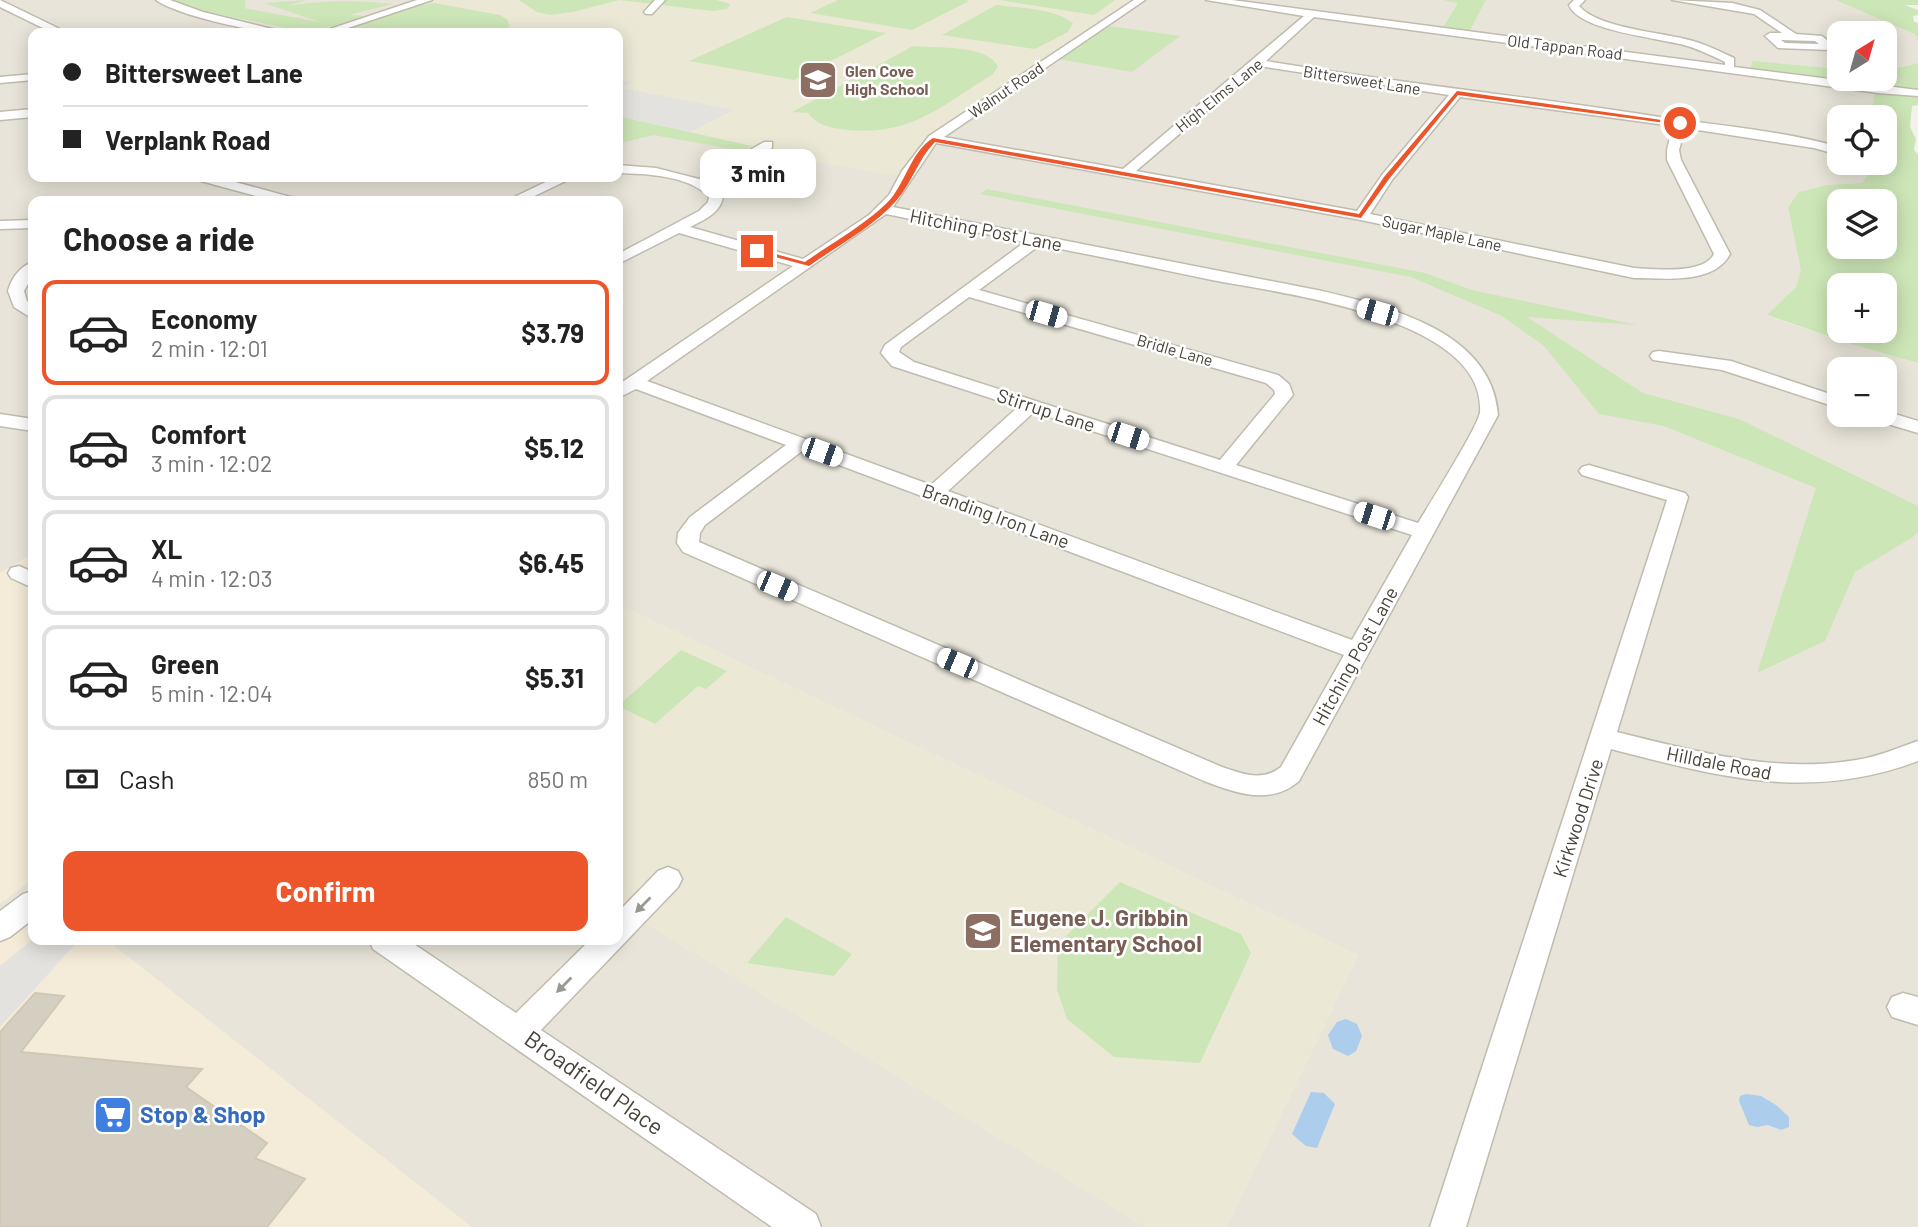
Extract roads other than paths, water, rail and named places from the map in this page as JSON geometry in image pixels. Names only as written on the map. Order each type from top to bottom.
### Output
[{"type":"street","points":[[161,0],[200,14],[261,28]]},
{"type":"street","points":[[339,28],[427,0]]},
{"type":"street","points":[[649,12],[660,0]]},
{"type":"street","name":"Walnut Road","points":[[626,388],[884,209],[895,197],[922,151],[933,139],[1140,0]]},
{"type":"street","name":"Old Tappan Road","points":[[1212,0],[1878,90],[1918,93]]},
{"type":"street","points":[[1580,0],[1574,5],[1576,10],[1597,21],[1689,43],[1718,54],[1714,58],[1721,68]]},
{"type":"street","points":[[1677,0],[1732,6],[1757,12],[1794,37]]},
{"type":"street","points":[[1,1],[51,28]]},
{"type":"street","name":"High Elms Lane","points":[[1125,174],[1170,133],[1259,63],[1312,14]]},
{"type":"street","name":"Bittersweet Lane","points":[[1259,63],[1680,123],[1827,148]]},
{"type":"street","points":[[1,80],[28,77]]},
{"type":"street","points":[[1361,216],[1387,178],[1457,93]]},
{"type":"street","points":[[0,116],[28,113]]},
{"type":"street","name":"Sugar Maple Lane","points":[[933,139],[1361,216],[1625,272],[1656,274],[1697,271],[1718,262],[1722,254],[1674,160],[1673,150],[1680,123]]},
{"type":"street","points":[[702,183],[768,145]]},
{"type":"street","points":[[623,169],[653,172],[702,183],[714,192],[715,204],[704,214],[623,257]]},
{"type":"street","points":[[220,182],[271,196]]},
{"type":"street","points":[[524,196],[556,182]]},
{"type":"street","name":"Hitching Post Lane","points":[[799,444],[697,521],[689,533],[688,542],[691,547],[1213,774],[1243,785],[1264,788],[1287,778],[1489,415],[1490,399],[1484,381],[1454,348],[1421,328],[1362,307],[884,209]]},
{"type":"street","points":[[0,225],[28,224]]},
{"type":"street","points":[[677,229],[806,265]]},
{"type":"street","name":"Stirrup Lane","points":[[1037,240],[893,345],[890,353],[908,366],[1424,532]]},
{"type":"street","points":[[28,271],[20,278],[14,290],[19,303],[28,310]]},
{"type":"street","name":"Bridle Lane","points":[[967,291],[1272,379],[1283,388],[1284,395],[1224,467]]},
{"type":"street","points":[[1659,356],[1725,365],[1827,399]]},
{"type":"street","name":"Branding Iron Lane","points":[[626,388],[799,444],[1359,650]]},
{"type":"street","points":[[934,494],[1031,405]]},
{"type":"street","points":[[0,420],[28,424]]},
{"type":"street","points":[[1897,421],[1918,427]]},
{"type":"street","name":"Kirkwood Drive","points":[[1448,1227],[1678,497],[1589,471]]},
{"type":"street","name":"Hilldale Road","points":[[1603,738],[1734,769],[1776,774],[1809,775],[1854,771],[1918,751]]},
{"type":"street","points":[[623,926],[668,880]]},
{"type":"street","points":[[0,928],[28,907]]},
{"type":"street","name":"Broadfield Place","points":[[391,945],[803,1227]]},
{"type":"street","points":[[519,1031],[604,945]]},
{"type":"water","points":[[1346,1019],[1357,1024],[1362,1036],[1356,1051],[1348,1056],[1333,1049],[1328,1035],[1337,1022]]},
{"type":"water","points":[[1311,1092],[1324,1093],[1335,1104],[1317,1148],[1306,1146],[1292,1134]]},
{"type":"water","points":[[1740,1096],[1761,1096],[1776,1105],[1789,1117],[1789,1127],[1781,1130],[1768,1125],[1749,1125],[1739,1101]]},
{"type":"place","name":"Glen Cove High School","points":[[818,80]]},
{"type":"place","name":"Eugene J. Gribbin Elementary School","points":[[983,931]]},
{"type":"place","name":"Stop & Shop","points":[[113,1115]]}]
